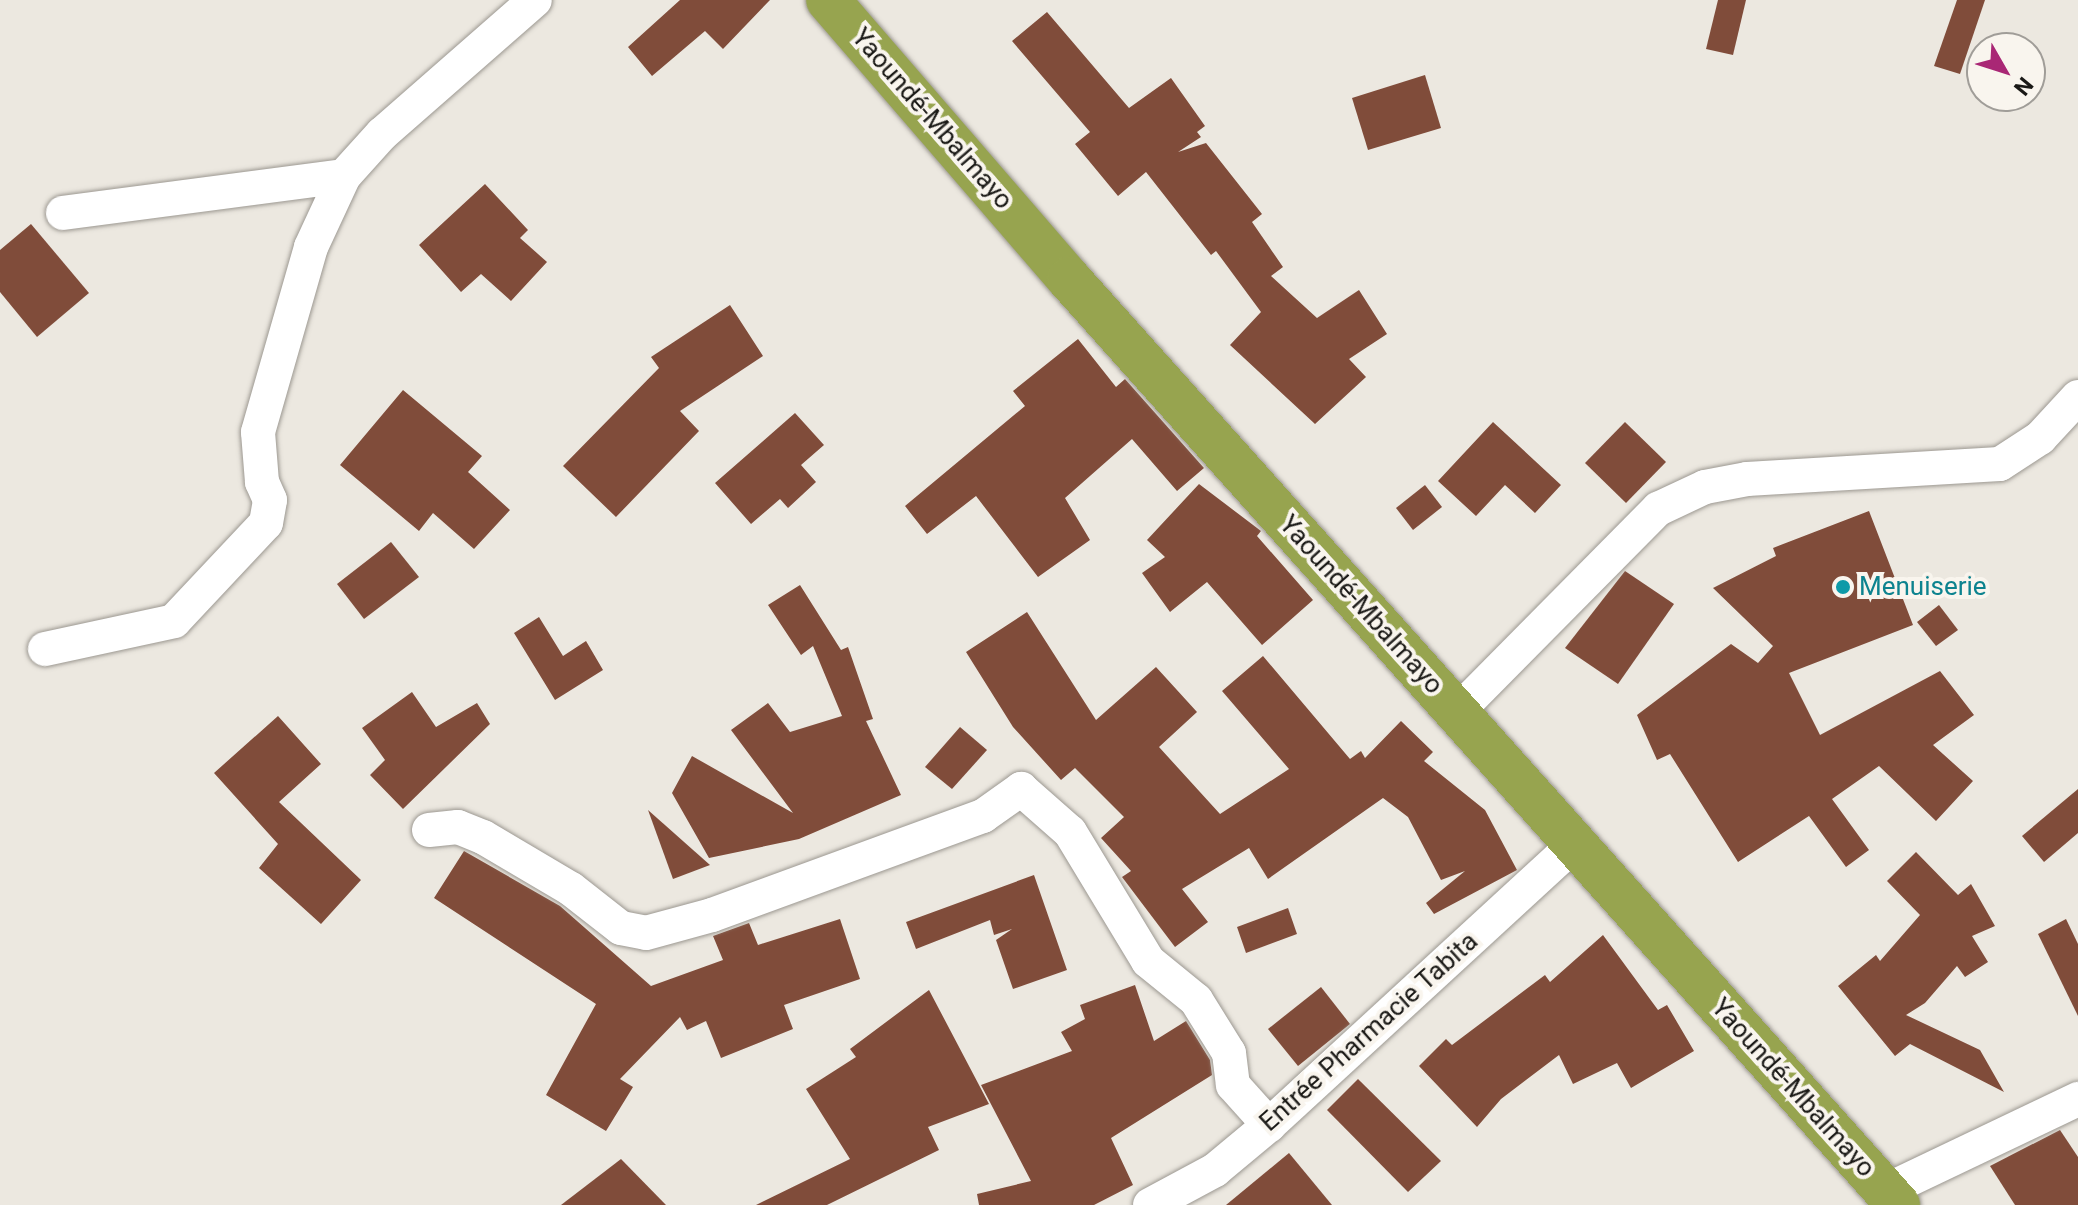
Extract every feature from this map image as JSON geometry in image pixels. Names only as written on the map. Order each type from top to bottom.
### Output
[{"type":"highway","name":"Yaoundé-Mbalmayo","points":[[828,0],[1457,712],[1892,1198]]},
{"type":"street","points":[[45,649],[174,621],[266,523],[270,500],[262,482],[258,432],[311,247],[344,176],[382,134],[535,0]]},
{"type":"street","points":[[63,213],[344,176]]},
{"type":"street","points":[[1457,712],[1658,509],[1705,487],[1747,479],[2000,464],[2040,438],[2078,397]]},
{"type":"street","points":[[429,830],[458,827],[483,837],[571,889],[621,928],[646,933],[712,915],[983,816],[1021,789],[1070,832],[1148,961],[1196,1000],[1229,1053],[1233,1085],[1269,1125]]},
{"type":"street","name":"Entrée Pharmacie Tabita","points":[[1150,1205],[1215,1170],[1269,1125],[1576,843]]},
{"type":"street","points":[[1892,1198],[2078,1099]]},
{"type":"building","points":[[680,0],[770,0],[723,49],[705,31],[652,76],[628,47]]},
{"type":"building","points":[[1718,0],[1746,0],[1733,55],[1706,49]]},
{"type":"building","points":[[1957,0],[1985,0],[1974,32],[1966,32],[1966,56],[1960,74],[1934,66]]},
{"type":"building","points":[[1047,12],[1129,108],[1171,78],[1205,126],[1197,132],[1201,137],[1178,152],[1206,143],[1262,214],[1252,222],[1283,267],[1271,276],[1317,318],[1359,290],[1387,334],[1349,359],[1366,377],[1315,424],[1230,345],[1261,312],[1216,251],[1211,255],[1146,172],[1118,196],[1075,144],[1090,132],[1012,41]]},
{"type":"building","points":[[1425,75],[1441,128],[1368,150],[1352,98]]},
{"type":"building","points":[[485,184],[528,230],[520,238],[547,262],[511,301],[481,274],[461,292],[419,245]]},
{"type":"building","points":[[31,224],[89,293],[37,337],[0,292],[0,250]]},
{"type":"building","points":[[730,305],[763,356],[680,411],[699,431],[616,517],[563,466],[659,368],[651,357]]},
{"type":"building","points":[[1078,339],[1116,387],[1125,379],[1204,468],[1177,491],[1132,439],[1065,498],[1090,540],[1038,577],[976,496],[927,534],[905,506],[1025,406],[1013,391]]},
{"type":"building","points":[[403,390],[482,456],[468,472],[510,510],[474,549],[433,513],[419,531],[340,465]]},
{"type":"building","points":[[795,413],[824,445],[801,465],[816,482],[788,508],[780,499],[751,524],[715,483]]},
{"type":"building","points":[[1493,422],[1561,485],[1535,513],[1505,485],[1476,516],[1438,481]]},
{"type":"building","points":[[1625,422],[1666,462],[1626,503],[1585,463]]},
{"type":"building","points":[[1199,484],[1261,531],[1257,536],[1313,600],[1262,645],[1207,582],[1170,612],[1142,573],[1165,557],[1147,540]]},
{"type":"building","points":[[1425,485],[1442,507],[1413,530],[1396,508]]},
{"type":"building","points":[[1869,511],[1913,625],[1789,673],[1820,735],[1940,671],[1974,715],[1933,745],[1973,781],[1936,821],[1879,766],[1832,799],[1869,850],[1846,867],[1809,816],[1738,862],[1670,754],[1657,760],[1637,715],[1731,644],[1758,663],[1773,646],[1713,588],[1776,556],[1773,548]]},
{"type":"building","points":[[391,542],[419,577],[364,619],[337,584]]},
{"type":"building","points":[[1625,571],[1674,604],[1618,684],[1565,648]]},
{"type":"building","points":[[800,585],[841,650],[848,647],[873,719],[866,721],[901,795],[799,839],[709,858],[672,793],[692,756],[793,813],[731,730],[768,703],[790,732],[842,716],[813,646],[801,655],[768,605]]},
{"type":"building","points":[[1939,605],[1958,630],[1936,646],[1917,622]]},
{"type":"building","points":[[1027,612],[1096,720],[1156,667],[1197,712],[1159,747],[1220,814],[1289,769],[1222,691],[1263,656],[1350,759],[1361,751],[1365,758],[1401,721],[1433,752],[1424,761],[1485,810],[1517,870],[1434,914],[1426,903],[1465,871],[1441,880],[1408,817],[1383,798],[1268,879],[1249,848],[1182,889],[1208,922],[1175,947],[1122,877],[1131,871],[1101,838],[1124,817],[1075,768],[1061,780],[1013,727],[966,652]]},
{"type":"building","points":[[539,617],[563,656],[586,641],[603,670],[555,700],[514,633]]},
{"type":"building","points":[[412,692],[436,727],[477,703],[490,724],[403,809],[370,775],[385,760],[362,728]]},
{"type":"building","points":[[278,716],[321,764],[279,802],[361,880],[321,924],[259,868],[278,844],[214,773]]},
{"type":"building","points":[[960,727],[987,750],[952,789],[925,767]]},
{"type":"building","points":[[2078,789],[2078,833],[2044,862],[2022,836]]},
{"type":"building","points":[[648,810],[710,865],[673,879]]},
{"type":"building","points":[[464,851],[560,906],[651,986],[723,960],[713,936],[749,923],[758,945],[840,919],[860,979],[784,1005],[793,1029],[721,1058],[706,1021],[687,1030],[680,1017],[620,1079],[633,1087],[606,1131],[546,1095],[596,1004],[434,898]]},
{"type":"building","points":[[1916,852],[1958,895],[1971,884],[1995,926],[1972,936],[1988,962],[1965,977],[1957,966],[1925,1003],[1906,1015],[1980,1050],[2004,1092],[1910,1044],[1895,1056],[1838,986],[1876,955],[1880,961],[1920,915],[1887,881]]},
{"type":"building","points":[[1034,875],[1067,970],[1013,989],[996,940],[1012,929],[994,935],[990,920],[916,949],[906,922]]},
{"type":"building","points":[[1288,908],[1297,934],[1246,953],[1237,927]]},
{"type":"building","points":[[2066,919],[2078,944],[2078,1016],[2038,934]]},
{"type":"building","points":[[1603,935],[1658,1010],[1667,1005],[1694,1051],[1631,1088],[1617,1063],[1573,1084],[1559,1055],[1501,1099],[1477,1127],[1419,1066],[1446,1039],[1452,1045],[1545,975],[1550,982]]},
{"type":"building","points":[[1135,985],[1154,1041],[1186,1021],[1210,1060],[1212,1075],[1111,1138],[1133,1185],[1094,1205],[979,1205],[977,1194],[1031,1181],[981,1085],[1072,1051],[1061,1032],[1085,1019],[1080,1005]]},
{"type":"building","points":[[1321,987],[1350,1024],[1298,1066],[1268,1029]]},
{"type":"building","points":[[929,990],[989,1104],[928,1127],[939,1150],[827,1205],[756,1205],[850,1159],[806,1089],[856,1057],[850,1049]]},
{"type":"building","points":[[1358,1079],[1441,1161],[1408,1192],[1327,1110]]},
{"type":"building","points":[[2060,1130],[2078,1157],[2078,1205],[2015,1205],[1990,1166]]},
{"type":"building","points":[[1289,1153],[1332,1205],[1226,1205]]},
{"type":"building","points":[[621,1159],[666,1205],[561,1205]]},
{"type":"place","name":"Menuiserie","points":[[1843,587]]}]
